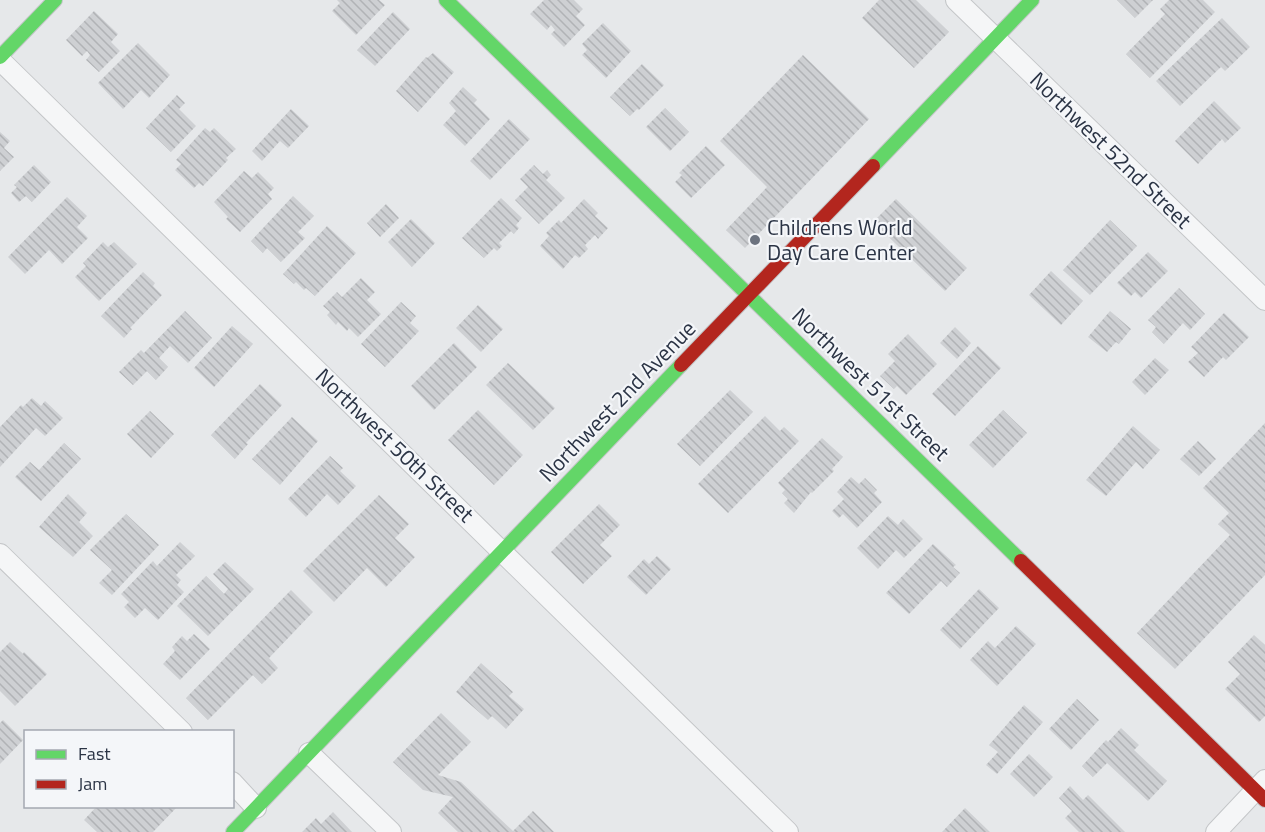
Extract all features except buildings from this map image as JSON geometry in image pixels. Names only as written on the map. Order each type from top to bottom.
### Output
[{"type":"street","points":[[0,58],[55,0]]},
{"type":"street","name":"Northwest 51st Street","points":[[446,0],[1262,790]]},
{"type":"street","name":"Northwest 52nd Street","points":[[956,0],[1265,300]]},
{"type":"street","name":"Northwest 2nd Avenue","points":[[233,832],[1032,0]]},
{"type":"street","name":"Northwest 50th Street","points":[[0,58],[788,832]]},
{"type":"street","points":[[0,554],[180,730]]},
{"type":"street","points":[[309,753],[391,832]]},
{"type":"street","points":[[234,784],[256,808]]},
{"type":"street","points":[[1216,832],[1262,790]]},
{"type":"traffic: fast","points":[[0,57],[55,0]]},
{"type":"traffic: fast","points":[[446,0],[1021,561]]},
{"type":"traffic: fast","points":[[873,166],[1032,0]]},
{"type":"traffic: fast","points":[[233,832],[681,365]]},
{"type":"traffic: jam","points":[[681,365],[873,166]]},
{"type":"traffic: jam","points":[[1021,561],[1265,800]]},
{"type":"place","name":"Childrens World Day Care Center","points":[[755,240]]}]
